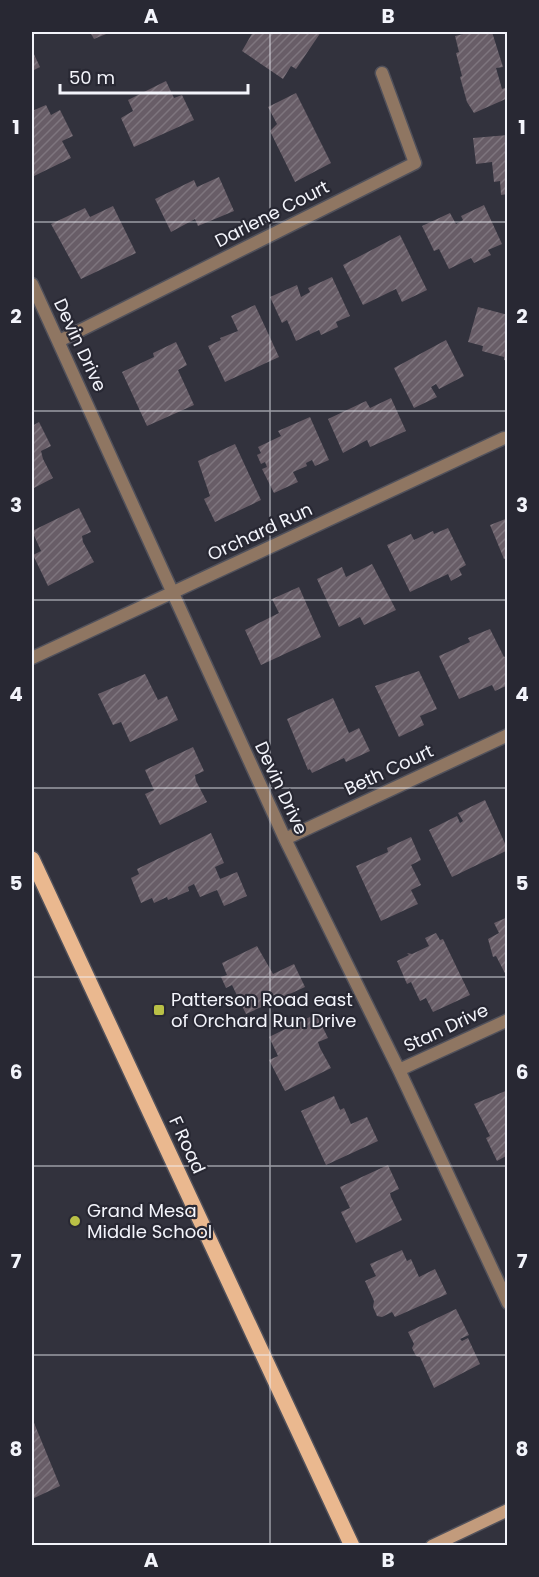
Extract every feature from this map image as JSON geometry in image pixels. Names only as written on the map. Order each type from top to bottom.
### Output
[{"type":"main road","name":"F Road","points":[[32,859],[352,1545]]},
{"type":"street","name":"Darlene Court","points":[[59,341],[415,163],[382,73]]},
{"type":"street","name":"Devin Drive","points":[[32,284],[285,839],[399,1070],[507,1303]]},
{"type":"street","name":"Orchard Run","points":[[32,658],[504,438]]},
{"type":"street","name":"Beth Court","points":[[285,839],[507,735]]},
{"type":"street","name":"Stan Drive","points":[[399,1070],[507,1020]]},
{"type":"street","points":[[432,1545],[507,1510]]},
{"type":"building","points":[[90,32],[111,32],[94,39]]},
{"type":"building","points":[[253,32],[321,32],[296,69],[291,66],[283,79],[242,51]]},
{"type":"building","points":[[472,32],[492,32],[503,67],[496,68],[502,89],[508,87],[508,98],[474,113],[467,102],[460,77],[462,76],[456,53],[459,52],[455,36]]},
{"type":"building","points":[[32,50],[40,67],[32,71]]},
{"type":"building","points":[[166,81],[174,98],[182,95],[194,120],[134,147],[121,118],[133,111],[128,100]]},
{"type":"building","points":[[296,93],[331,163],[295,182],[270,131],[277,124],[268,107]]},
{"type":"building","points":[[46,105],[51,115],[60,110],[73,136],[62,141],[71,158],[32,177],[32,111]]},
{"type":"building","points":[[508,135],[508,194],[501,195],[500,181],[494,182],[492,162],[476,164],[473,138]]},
{"type":"building","points":[[219,177],[234,211],[198,226],[195,219],[171,232],[155,199],[194,180],[197,187]]},
{"type":"building","points":[[484,205],[502,244],[488,250],[491,255],[474,263],[471,258],[449,269],[439,249],[434,251],[422,226],[450,213],[456,224],[463,220],[461,216]]},
{"type":"building","points":[[113,206],[136,253],[81,279],[51,224],[85,208],[90,217]]},
{"type":"building","points":[[400,235],[427,290],[402,302],[396,289],[363,305],[343,265]]},
{"type":"building","points":[[332,277],[350,316],[336,322],[338,327],[321,335],[319,330],[296,341],[287,320],[282,323],[270,297],[297,285],[301,297],[310,292],[308,288]]},
{"type":"building","points":[[255,305],[279,357],[225,382],[208,346],[238,331],[231,316]]},
{"type":"building","points":[[478,307],[508,315],[508,361],[504,360],[504,357],[482,351],[483,346],[468,342]]},
{"type":"building","points":[[446,340],[464,376],[439,389],[436,384],[431,387],[437,397],[414,408],[394,368]]},
{"type":"building","points":[[176,342],[187,365],[178,370],[194,405],[147,426],[122,372],[154,357],[153,353]]},
{"type":"building","points":[[391,398],[406,431],[370,447],[367,440],[343,453],[328,419],[366,401],[370,408]]},
{"type":"building","points":[[310,417],[329,460],[315,466],[312,460],[306,463],[307,466],[293,472],[298,482],[274,493],[262,469],[267,467],[265,462],[261,464],[257,455],[261,453],[258,447],[281,436],[278,431]]},
{"type":"building","points":[[39,422],[51,446],[41,451],[53,478],[32,489],[32,426]]},
{"type":"building","points":[[235,444],[261,500],[215,522],[204,499],[210,496],[198,461]]},
{"type":"building","points":[[79,508],[91,532],[82,536],[83,542],[94,562],[48,586],[33,555],[41,551],[32,531]]},
{"type":"building","points":[[508,518],[508,558],[504,559],[490,525]]},
{"type":"building","points":[[448,528],[466,565],[459,569],[462,575],[451,581],[448,574],[410,592],[387,545],[411,534],[414,540],[433,531],[434,534]]},
{"type":"building","points":[[372,564],[396,610],[364,625],[360,617],[339,627],[317,579],[342,567],[346,577]]},
{"type":"building","points":[[299,587],[321,637],[261,665],[245,630],[279,613],[272,599]]},
{"type":"building","points":[[490,629],[504,657],[508,655],[508,685],[495,691],[492,685],[459,699],[439,656],[470,642],[468,638]]},
{"type":"building","points":[[419,671],[437,709],[420,716],[424,725],[399,737],[375,686]]},
{"type":"building","points":[[145,674],[158,700],[167,696],[178,720],[130,742],[121,722],[113,725],[98,694]]},
{"type":"building","points":[[333,698],[349,733],[359,728],[370,751],[346,762],[344,758],[312,773],[310,769],[308,770],[287,719]]},
{"type":"building","points":[[193,747],[204,771],[195,775],[196,781],[207,802],[160,825],[145,794],[154,790],[145,770]]},
{"type":"building","points":[[485,800],[508,850],[452,877],[429,830],[457,816],[460,823],[463,821],[458,813]]},
{"type":"building","points":[[211,833],[224,863],[215,867],[220,879],[237,872],[247,896],[224,906],[217,890],[200,897],[194,884],[188,887],[189,891],[168,900],[167,897],[154,903],[152,898],[141,903],[131,878],[139,874],[137,869]]},
{"type":"building","points":[[411,837],[421,860],[411,865],[421,885],[411,890],[418,904],[381,921],[356,866],[388,852],[387,848]]},
{"type":"building","points":[[508,917],[508,979],[496,956],[493,957],[488,939],[499,933],[494,923]]},
{"type":"building","points":[[436,933],[440,940],[443,939],[470,995],[433,1012],[426,998],[420,1001],[411,982],[407,984],[397,961],[409,955],[407,953],[412,954],[429,946],[425,938]]},
{"type":"building","points":[[257,946],[273,974],[294,964],[305,987],[246,1014],[232,985],[226,988],[221,977],[227,975],[222,963]]},
{"type":"building","points":[[316,1014],[328,1038],[318,1042],[331,1068],[285,1091],[269,1060],[278,1056],[269,1037]]},
{"type":"building","points":[[508,1090],[508,1155],[497,1161],[486,1138],[490,1136],[474,1104]]},
{"type":"building","points":[[334,1096],[340,1110],[344,1108],[351,1124],[367,1117],[378,1141],[326,1165],[301,1111]]},
{"type":"building","points":[[388,1165],[399,1189],[390,1193],[391,1197],[402,1220],[356,1243],[341,1212],[350,1208],[340,1187]]},
{"type":"building","points":[[402,1250],[407,1261],[411,1259],[419,1277],[435,1269],[447,1294],[395,1317],[392,1312],[382,1317],[377,1316],[373,1307],[374,1301],[365,1281],[376,1276],[370,1264]]},
{"type":"building","points":[[456,1309],[469,1335],[460,1339],[462,1341],[468,1338],[480,1364],[434,1388],[420,1357],[416,1356],[412,1348],[414,1344],[408,1332]]},
{"type":"building","points":[[32,1418],[60,1486],[32,1499]]},
{"type":"place","name":"Patterson Road east of Orchard Run Drive","points":[[159,1010]]},
{"type":"place","name":"Grand Mesa Middle School","points":[[75,1221]]}]
